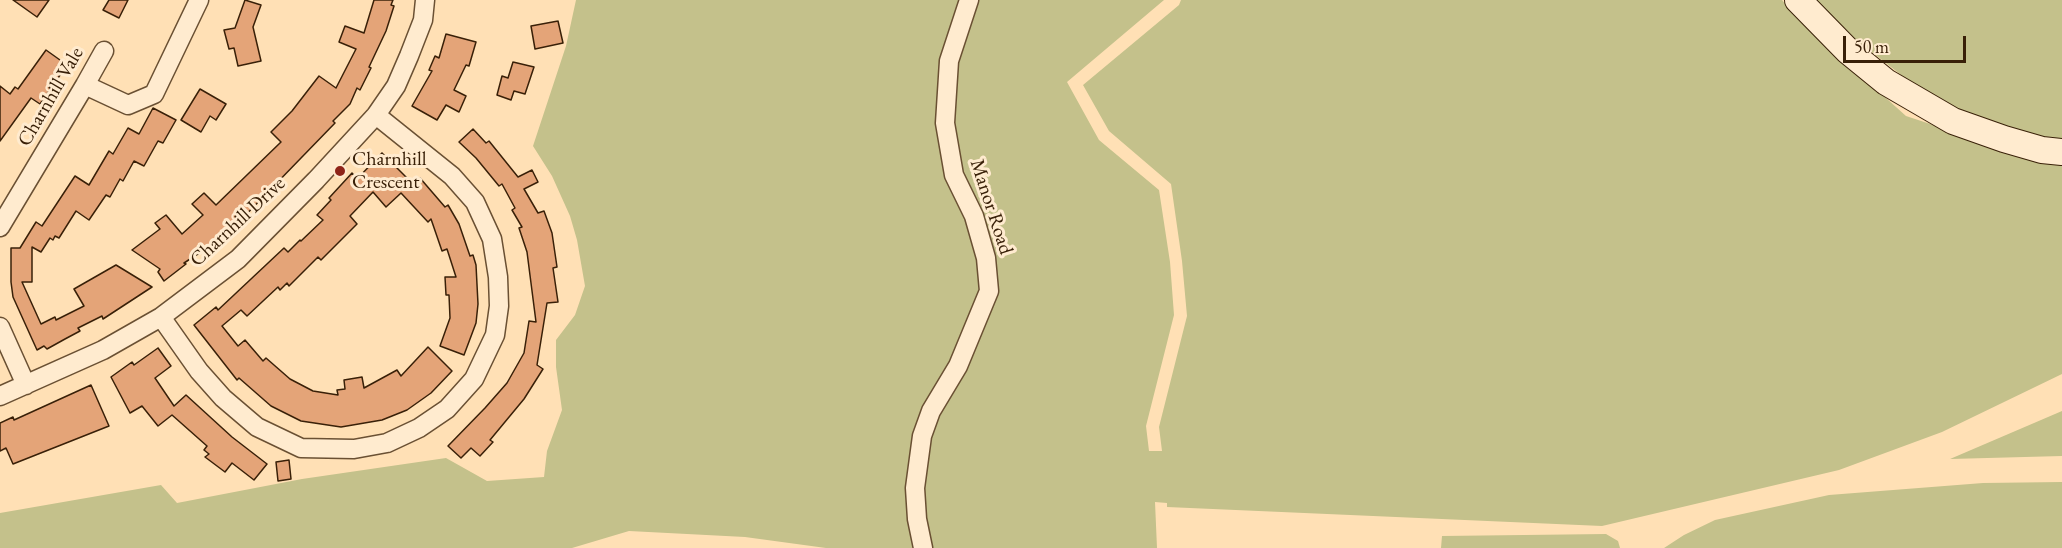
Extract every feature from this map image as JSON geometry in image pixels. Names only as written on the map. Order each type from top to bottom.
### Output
[{"type":"street","points":[[85,85],[129,105],[154,94],[199,0]]},
{"type":"street","name":"Charnhill Drive","points":[[0,396],[103,350],[161,317],[238,259],[376,115],[396,86],[410,57],[423,20],[425,0]]},
{"type":"street","name":"Manor Road","points":[[923,548],[917,519],[915,488],[922,436],[928,419],[958,366],[989,291],[986,258],[974,216],[954,175],[945,123],[949,61],[969,0]]},
{"type":"street","points":[[1798,0],[1848,51],[1886,82],[1953,120],[2004,139],[2042,150],[2062,152]]},
{"type":"street","name":"Charnhill Vale","points":[[0,227],[104,51]]},
{"type":"street","points":[[161,317],[199,371],[223,398],[257,427],[301,448],[354,449],[387,442],[419,428],[447,409],[474,379],[495,335],[499,306],[498,277],[492,239],[475,202],[452,176],[376,115]]},
{"type":"street","points":[[0,327],[26,385]]},
{"type":"shaded area","points":[[576,0],[1164,0],[1067,82],[1099,140],[1159,190],[1170,262],[1174,315],[1146,426],[1149,451],[1162,451],[1159,427],[1187,316],[1171,184],[1109,131],[1083,85],[1179,5],[1181,0],[1782,0],[1797,18],[1906,116],[2015,152],[2062,159],[2062,374],[1942,432],[1839,470],[1602,526],[1167,507],[1167,503],[1155,502],[1157,548],[919,548],[913,546],[912,548],[826,548],[745,537],[629,531],[572,548],[0,548],[0,513],[161,485],[177,503],[302,479],[446,458],[487,481],[544,477],[547,451],[562,410],[556,367],[556,340],[575,315],[585,286],[577,240],[570,216],[552,176],[533,146],[566,46]]},
{"type":"shaded area","points":[[1815,0],[2062,0],[2062,141],[1950,113],[1855,39]]},
{"type":"shaded area","points":[[2062,411],[2062,456],[1950,459]]},
{"type":"shaded area","points":[[2062,482],[2062,548],[1664,548],[1715,520],[1829,495],[1983,483]]},
{"type":"shaded area","points":[[1606,534],[1618,541],[1620,548],[1441,548],[1442,536]]},
{"type":"building","points":[[13,0],[49,0],[37,17]]},
{"type":"building","points":[[109,0],[128,0],[119,18],[103,10]]},
{"type":"building","points":[[245,0],[261,5],[253,27],[261,61],[238,66],[234,48],[229,49],[224,30],[235,28]]},
{"type":"building","points":[[374,0],[393,0],[391,5],[394,6],[386,31],[369,67],[371,68],[360,90],[357,88],[350,104],[333,121],[335,123],[235,226],[232,224],[207,248],[184,263],[186,264],[164,281],[158,272],[160,269],[132,250],[160,229],[155,223],[166,215],[182,234],[203,215],[192,204],[204,193],[216,205],[281,142],[271,132],[292,111],[319,76],[336,88],[356,49],[339,42],[345,26],[364,33]]},
{"type":"building","points":[[558,21],[563,43],[535,49],[531,26]]},
{"type":"building","points":[[446,34],[476,42],[469,66],[466,65],[454,90],[466,96],[459,112],[446,105],[437,120],[412,106],[432,71],[429,70],[435,56],[439,58]]},
{"type":"building","points":[[46,50],[67,65],[40,104],[31,98],[0,141],[0,86],[10,94],[15,87],[18,89]]},
{"type":"building","points":[[513,62],[534,67],[525,94],[514,91],[511,100],[497,95],[502,76],[508,78]]},
{"type":"building","points":[[200,89],[226,104],[216,120],[210,116],[201,132],[181,120]]},
{"type":"building","points":[[153,108],[176,120],[163,143],[158,141],[144,166],[134,161],[123,181],[120,179],[110,197],[106,195],[89,220],[76,211],[59,238],[55,236],[53,240],[50,238],[41,252],[32,247],[32,282],[22,282],[41,324],[55,317],[56,320],[84,306],[74,289],[116,265],[152,287],[103,319],[102,316],[78,328],[80,331],[47,349],[44,346],[37,350],[13,297],[11,248],[20,248],[36,222],[42,226],[75,176],[89,185],[109,151],[113,154],[128,128],[139,134]]},
{"type":"building","points":[[473,129],[486,143],[489,141],[518,177],[532,170],[538,182],[524,189],[538,213],[544,211],[552,233],[557,267],[553,268],[558,302],[547,303],[537,365],[543,369],[524,399],[490,440],[493,442],[480,456],[471,448],[461,458],[448,446],[507,383],[524,353],[529,321],[536,322],[527,252],[519,228],[522,227],[512,210],[515,208],[502,184],[499,186],[476,158],[459,142]]},
{"type":"building","points":[[382,153],[413,184],[420,178],[445,207],[448,205],[459,224],[470,256],[473,255],[476,265],[478,304],[476,323],[464,355],[440,346],[450,318],[445,277],[456,277],[447,249],[442,251],[431,219],[428,222],[401,193],[386,207],[373,192],[350,216],[357,224],[321,260],[318,257],[289,286],[287,283],[280,290],[278,287],[247,316],[241,310],[222,326],[238,346],[245,340],[263,361],[266,358],[290,379],[313,391],[338,395],[337,390],[345,389],[344,380],[362,377],[364,388],[397,370],[401,376],[428,347],[452,371],[431,393],[407,410],[382,420],[341,427],[301,421],[271,406],[239,378],[237,380],[194,325],[216,307],[218,310],[284,248],[288,252],[301,241],[323,220],[317,215],[352,173],[357,179]]},
{"type":"building","points":[[158,348],[171,366],[155,378],[174,406],[186,395],[232,437],[267,464],[254,480],[232,463],[225,472],[205,457],[209,454],[204,450],[207,446],[172,415],[158,426],[142,406],[130,413],[111,377],[132,362],[134,365]]},
{"type":"building","points":[[91,385],[109,426],[13,464],[6,448],[0,451],[0,423],[13,417],[14,420]]},
{"type":"building","points":[[289,460],[291,479],[278,481],[276,462]]},
{"type":"place","name":"Charnhill Crescent","points":[[340,171]]}]
